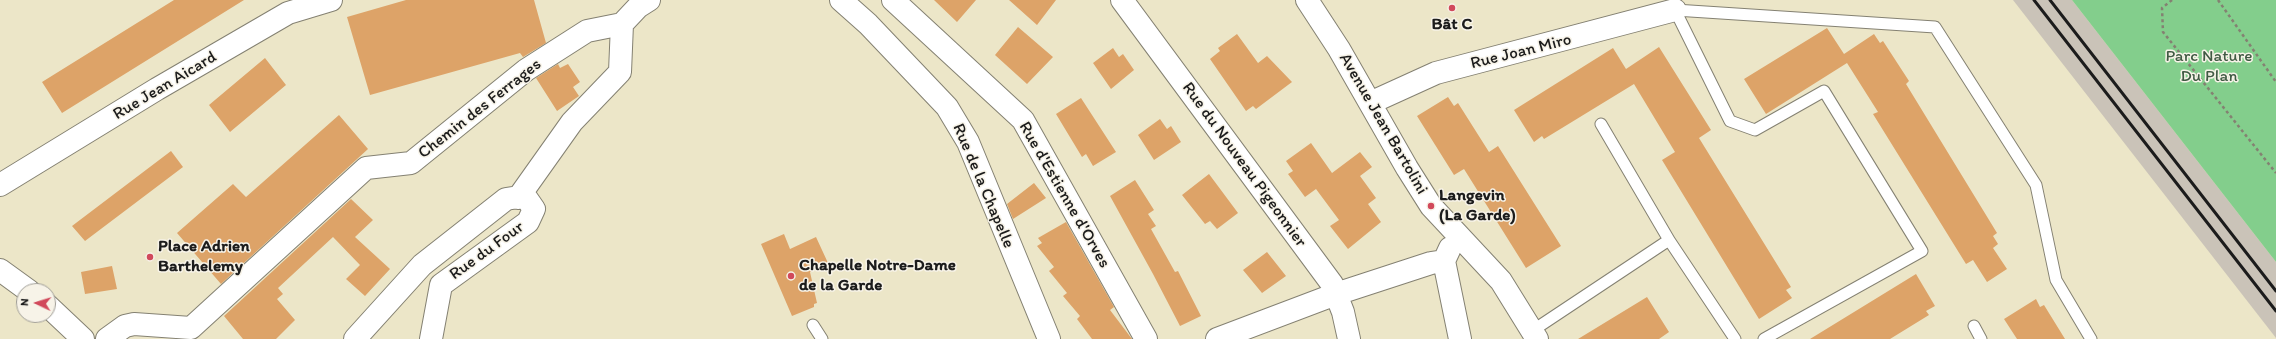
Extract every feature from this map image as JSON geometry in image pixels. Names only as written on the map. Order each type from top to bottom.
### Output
[{"type":"street","name":"Rue Jean Aicard","points":[[1,186],[157,89],[288,13],[331,0]]},
{"type":"street","points":[[357,338],[422,265],[506,199],[518,198],[572,122],[620,72],[622,24],[638,7],[649,0]]},
{"type":"street","name":"Rue de la Chapelle","points":[[842,0],[913,69],[947,107],[968,142],[1049,339]]},
{"type":"street","name":"Rue d'Estienne d'Orves","points":[[893,0],[1023,120],[1146,339]]},
{"type":"street","name":"Rue du Nouveau Pigeonnier","points":[[1122,0],[1332,284],[1343,312],[1349,339]]},
{"type":"street","name":"Avenue Jean Bartolini","points":[[1307,0],[1431,206],[1501,281],[1534,335]]},
{"type":"street","name":"Rue Joan Miro","points":[[1370,103],[1436,73],[1673,5]]},
{"type":"street","name":"Chemin des Ferrages","points":[[165,333],[191,328],[366,168],[411,163],[526,70],[587,32],[622,24]]},
{"type":"street","name":"Rue du Four","points":[[431,339],[441,285],[528,222],[534,209],[525,196],[518,198]]},
{"type":"street","points":[[1457,235],[1444,261],[1460,339]]},
{"type":"street","points":[[1217,339],[1336,294],[1431,263],[1444,261]]},
{"type":"street","points":[[0,270],[18,283]]},
{"type":"street","points":[[56,314],[83,339]]},
{"type":"street","points":[[107,339],[125,326],[134,324],[165,333]]},
{"type":"lane","points":[[1673,5],[1730,121],[1755,130],[1824,91],[1922,251],[1764,339]]},
{"type":"lane","points":[[1673,5],[1935,27],[2036,185],[2056,280],[2091,339]]},
{"type":"lane","points":[[1601,124],[1669,240],[1735,339]]},
{"type":"lane","points":[[1534,335],[1669,240]]},
{"type":"lane","points":[[813,325],[822,339]]},
{"type":"lane","points":[[1974,326],[1981,339]]},
{"type":"path","points":[[2172,0],[2162,8],[2163,32],[2276,173]]},
{"type":"path","points":[[2218,0],[2276,80]]},
{"type":"shaded area","points":[[2013,0],[2072,0],[2276,262],[2276,338]]},
{"type":"green space","name":"Parc Nature Du Plan","points":[[2072,0],[2276,0],[2276,262]]},
{"type":"building","points":[[174,0],[244,0],[62,113],[42,82]]},
{"type":"building","points":[[406,0],[534,0],[546,43],[523,57],[520,53],[370,95],[347,17]]},
{"type":"building","points":[[934,0],[976,0],[957,22]]},
{"type":"building","points":[[1009,0],[1056,0],[1037,25]]},
{"type":"building","points":[[1018,27],[1053,57],[1027,84],[995,55]]},
{"type":"building","points":[[1827,28],[1844,54],[1874,34],[1880,43],[1883,41],[1909,81],[1906,84],[1997,233],[1993,236],[1998,244],[1993,248],[2007,269],[1987,282],[1973,260],[1966,264],[1873,114],[1878,112],[1847,63],[1766,114],[1744,79]]},
{"type":"building","points":[[1237,34],[1258,63],[1267,56],[1292,82],[1256,109],[1253,106],[1246,111],[1210,59],[1220,51],[1218,48]]},
{"type":"building","points":[[1659,47],[1711,130],[1699,138],[1791,287],[1786,290],[1792,298],[1759,319],[1662,160],[1675,152],[1634,84],[1544,139],[1542,136],[1534,142],[1514,110],[1613,48],[1626,69]]},
{"type":"building","points":[[1113,48],[1119,57],[1123,54],[1134,70],[1111,89],[1093,63]]},
{"type":"building","points":[[265,58],[286,85],[230,132],[209,105]]},
{"type":"building","points":[[558,64],[560,68],[568,64],[580,82],[573,87],[579,96],[557,111],[536,78]]},
{"type":"building","points":[[1448,97],[1454,106],[1458,103],[1489,152],[1498,146],[1561,246],[1526,268],[1464,169],[1454,175],[1417,116]]},
{"type":"building","points":[[1081,98],[1116,152],[1093,166],[1086,154],[1082,157],[1056,114]]},
{"type":"building","points":[[339,115],[368,149],[221,284],[177,233],[233,184],[246,197]]},
{"type":"building","points":[[1160,119],[1167,129],[1171,126],[1181,142],[1154,160],[1138,135]]},
{"type":"building","points":[[1311,143],[1332,173],[1360,152],[1372,167],[1360,176],[1376,198],[1368,204],[1381,222],[1348,249],[1330,226],[1339,220],[1316,189],[1305,197],[1288,174],[1293,171],[1286,161]]},
{"type":"building","points":[[171,151],[183,167],[85,241],[72,226]]},
{"type":"building","points":[[1209,174],[1238,213],[1217,229],[1210,221],[1205,224],[1182,195]]},
{"type":"building","points":[[1135,180],[1154,210],[1148,214],[1156,226],[1151,229],[1175,272],[1178,271],[1201,316],[1180,326],[1110,196]]},
{"type":"building","points":[[1034,183],[1046,198],[1013,219],[1007,204]]},
{"type":"building","points":[[351,199],[373,220],[355,237],[390,269],[365,296],[346,279],[360,265],[333,237],[278,288],[283,294],[277,299],[295,320],[276,339],[243,339],[224,316]]},
{"type":"building","points":[[1066,222],[1114,307],[1110,310],[1132,339],[1092,339],[1077,319],[1080,316],[1063,296],[1067,293],[1049,271],[1054,267],[1037,246],[1042,243],[1038,238]]},
{"type":"building","name":"Chapelle Notre-Dame de la Garde","points":[[784,234],[790,249],[816,237],[828,263],[810,272],[817,303],[814,304],[814,307],[792,316],[761,244]]},
{"type":"building","points":[[1267,252],[1286,276],[1262,293],[1243,270]]},
{"type":"building","points":[[112,266],[117,289],[85,294],[81,272]]},
{"type":"building","points":[[1916,274],[1935,306],[1926,311],[1929,315],[1890,339],[1810,339]]},
{"type":"building","points":[[1647,297],[1669,332],[1659,339],[1578,339]]},
{"type":"building","points":[[2036,299],[2040,307],[2044,305],[2065,339],[2017,339],[2004,319]]},
{"type":"railway","points":[[2034,0],[2276,311]]},
{"type":"railway","points":[[2050,0],[2276,291]]},
{"type":"place","name":"Bât C","points":[[1452,8]]},
{"type":"place","name":"Langevin (La Garde)","points":[[1431,206]]},
{"type":"place","name":"Place Adrien Barthelemy","points":[[150,257]]},
{"type":"place","name":"Chapelle Notre-Dame de la Garde","points":[[791,276]]}]
